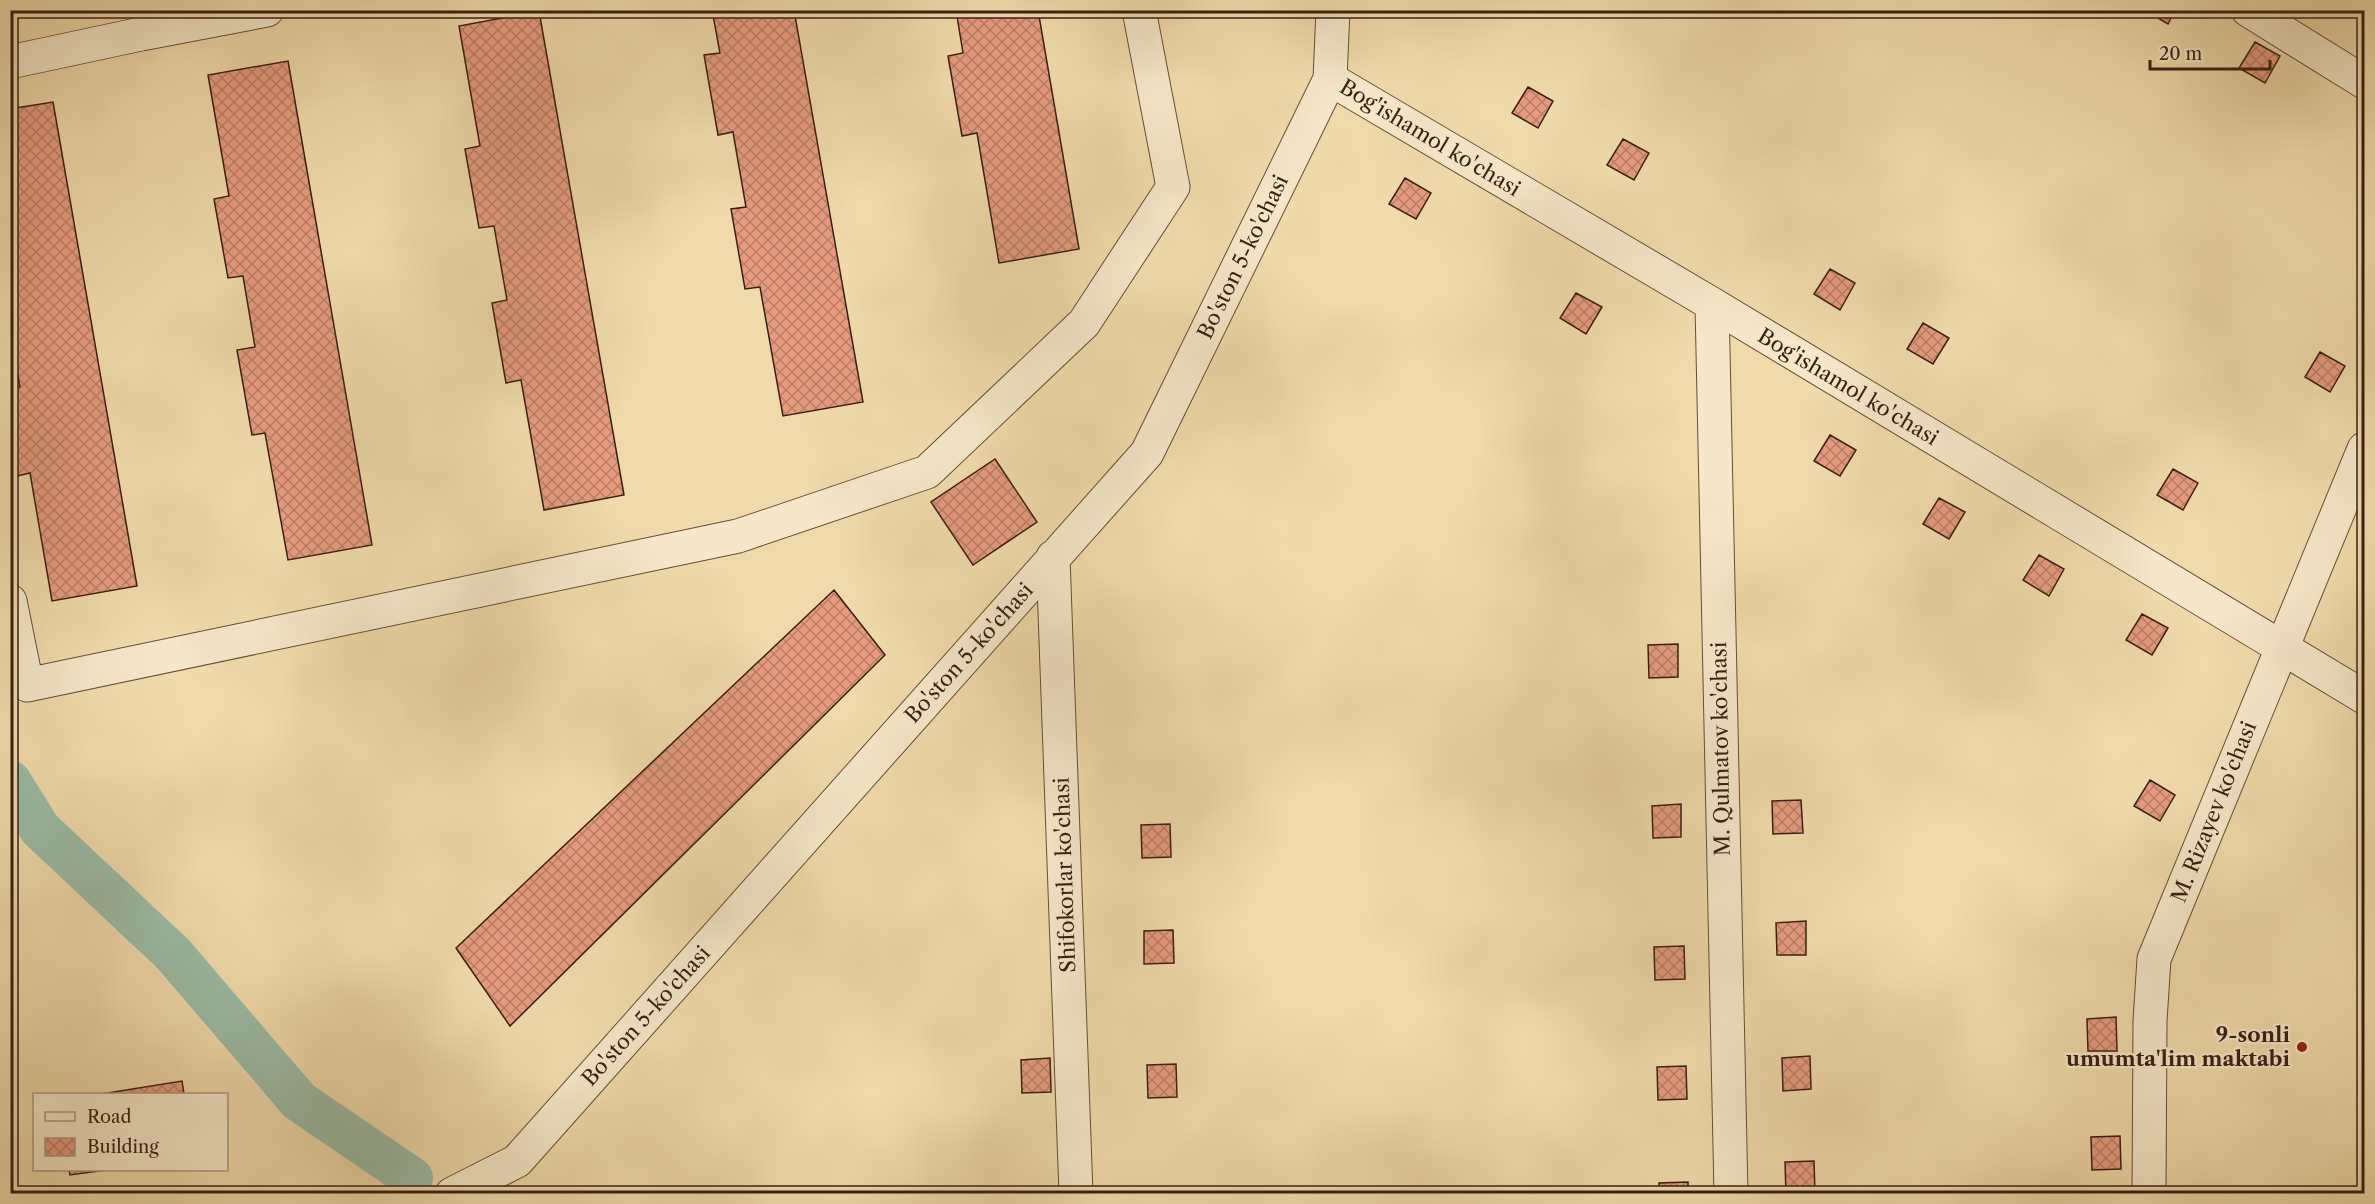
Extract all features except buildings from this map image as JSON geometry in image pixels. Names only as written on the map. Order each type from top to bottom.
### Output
[{"type":"street","points":[[10,62],[267,10]]},
{"type":"street","points":[[10,601],[27,686],[738,536],[927,472],[1084,323],[1173,187],[1139,10]]},
{"type":"street","name":"Bo'ston 5-ko'chasi","points":[[452,1194],[517,1161],[1147,453],[1330,79],[1333,10]]},
{"type":"street","points":[[2248,10],[2364,82]]},
{"type":"street","name":"Bog'ishamol ko'chasi","points":[[1330,79],[1712,304],[2364,697]]},
{"type":"street","name":"M. Qulmatov ko'chasi","points":[[1712,304],[1731,1194]]},
{"type":"street","name":"M. Rizayev ko'chasi","points":[[2150,1194],[2150,1021],[2154,959],[2364,449]]},
{"type":"street","name":"Shifokorlar ko'chasi","points":[[1053,557],[1076,1194]]},
{"type":"waterway","points":[[10,781],[40,829],[173,954],[299,1101],[412,1178]]},
{"type":"place","name":"9-sonli umumta'lim maktabi","points":[[2302,1047]]}]
